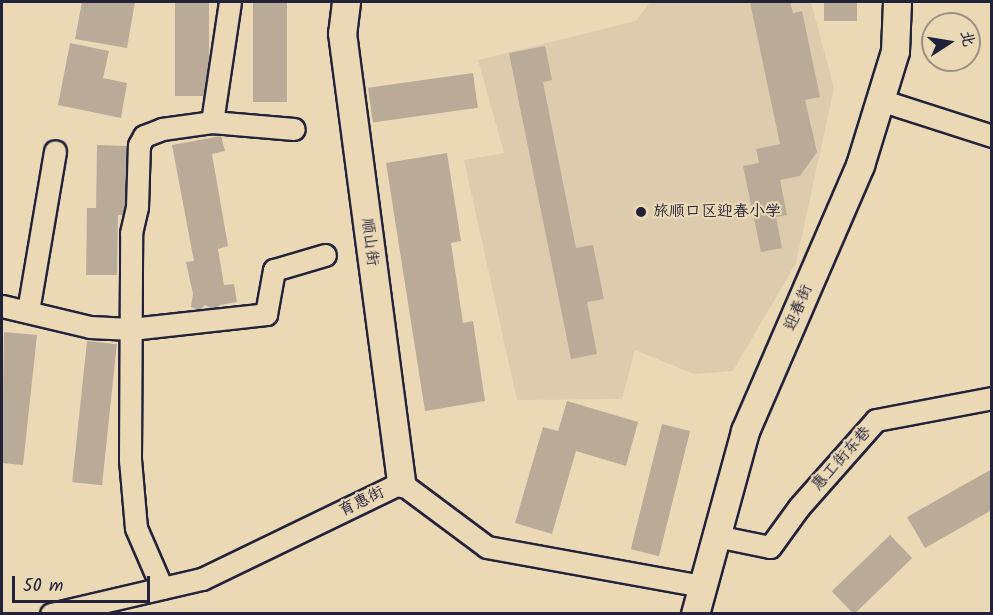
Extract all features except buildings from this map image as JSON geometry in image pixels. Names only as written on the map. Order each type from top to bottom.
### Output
[{"type":"street","points":[[212,122],[230,2]]},
{"type":"street","name":"顺山街","points":[[346,2],[342,33],[400,483]]},
{"type":"street","name":"迎春街","points":[[695,614],[745,431],[860,165],[895,51],[897,2]]},
{"type":"street","points":[[880,100],[992,136]]},
{"type":"street","points":[[162,588],[136,528],[130,460],[131,233],[137,207],[139,145],[144,136],[162,129],[212,122],[294,129]]},
{"type":"street","points":[[28,311],[55,151]]},
{"type":"street","points":[[2,306],[90,327],[131,329],[266,314],[273,270],[325,255]]},
{"type":"street","name":"惠工街东巷","points":[[716,536],[770,547],[799,507],[876,420],[992,398]]},
{"type":"street","name":"育惠街","points":[[51,614],[202,579],[400,483],[487,547],[702,586]]},
{"type":"shaded area","name":"旅顺口区迎春小学","points":[[650,2],[811,2],[834,88],[796,263],[733,371],[694,374],[635,350],[622,399],[517,400],[464,160],[504,153],[478,60],[636,21]]},
{"type":"place","name":"旅顺口区迎春小学","points":[[641,212]]}]
